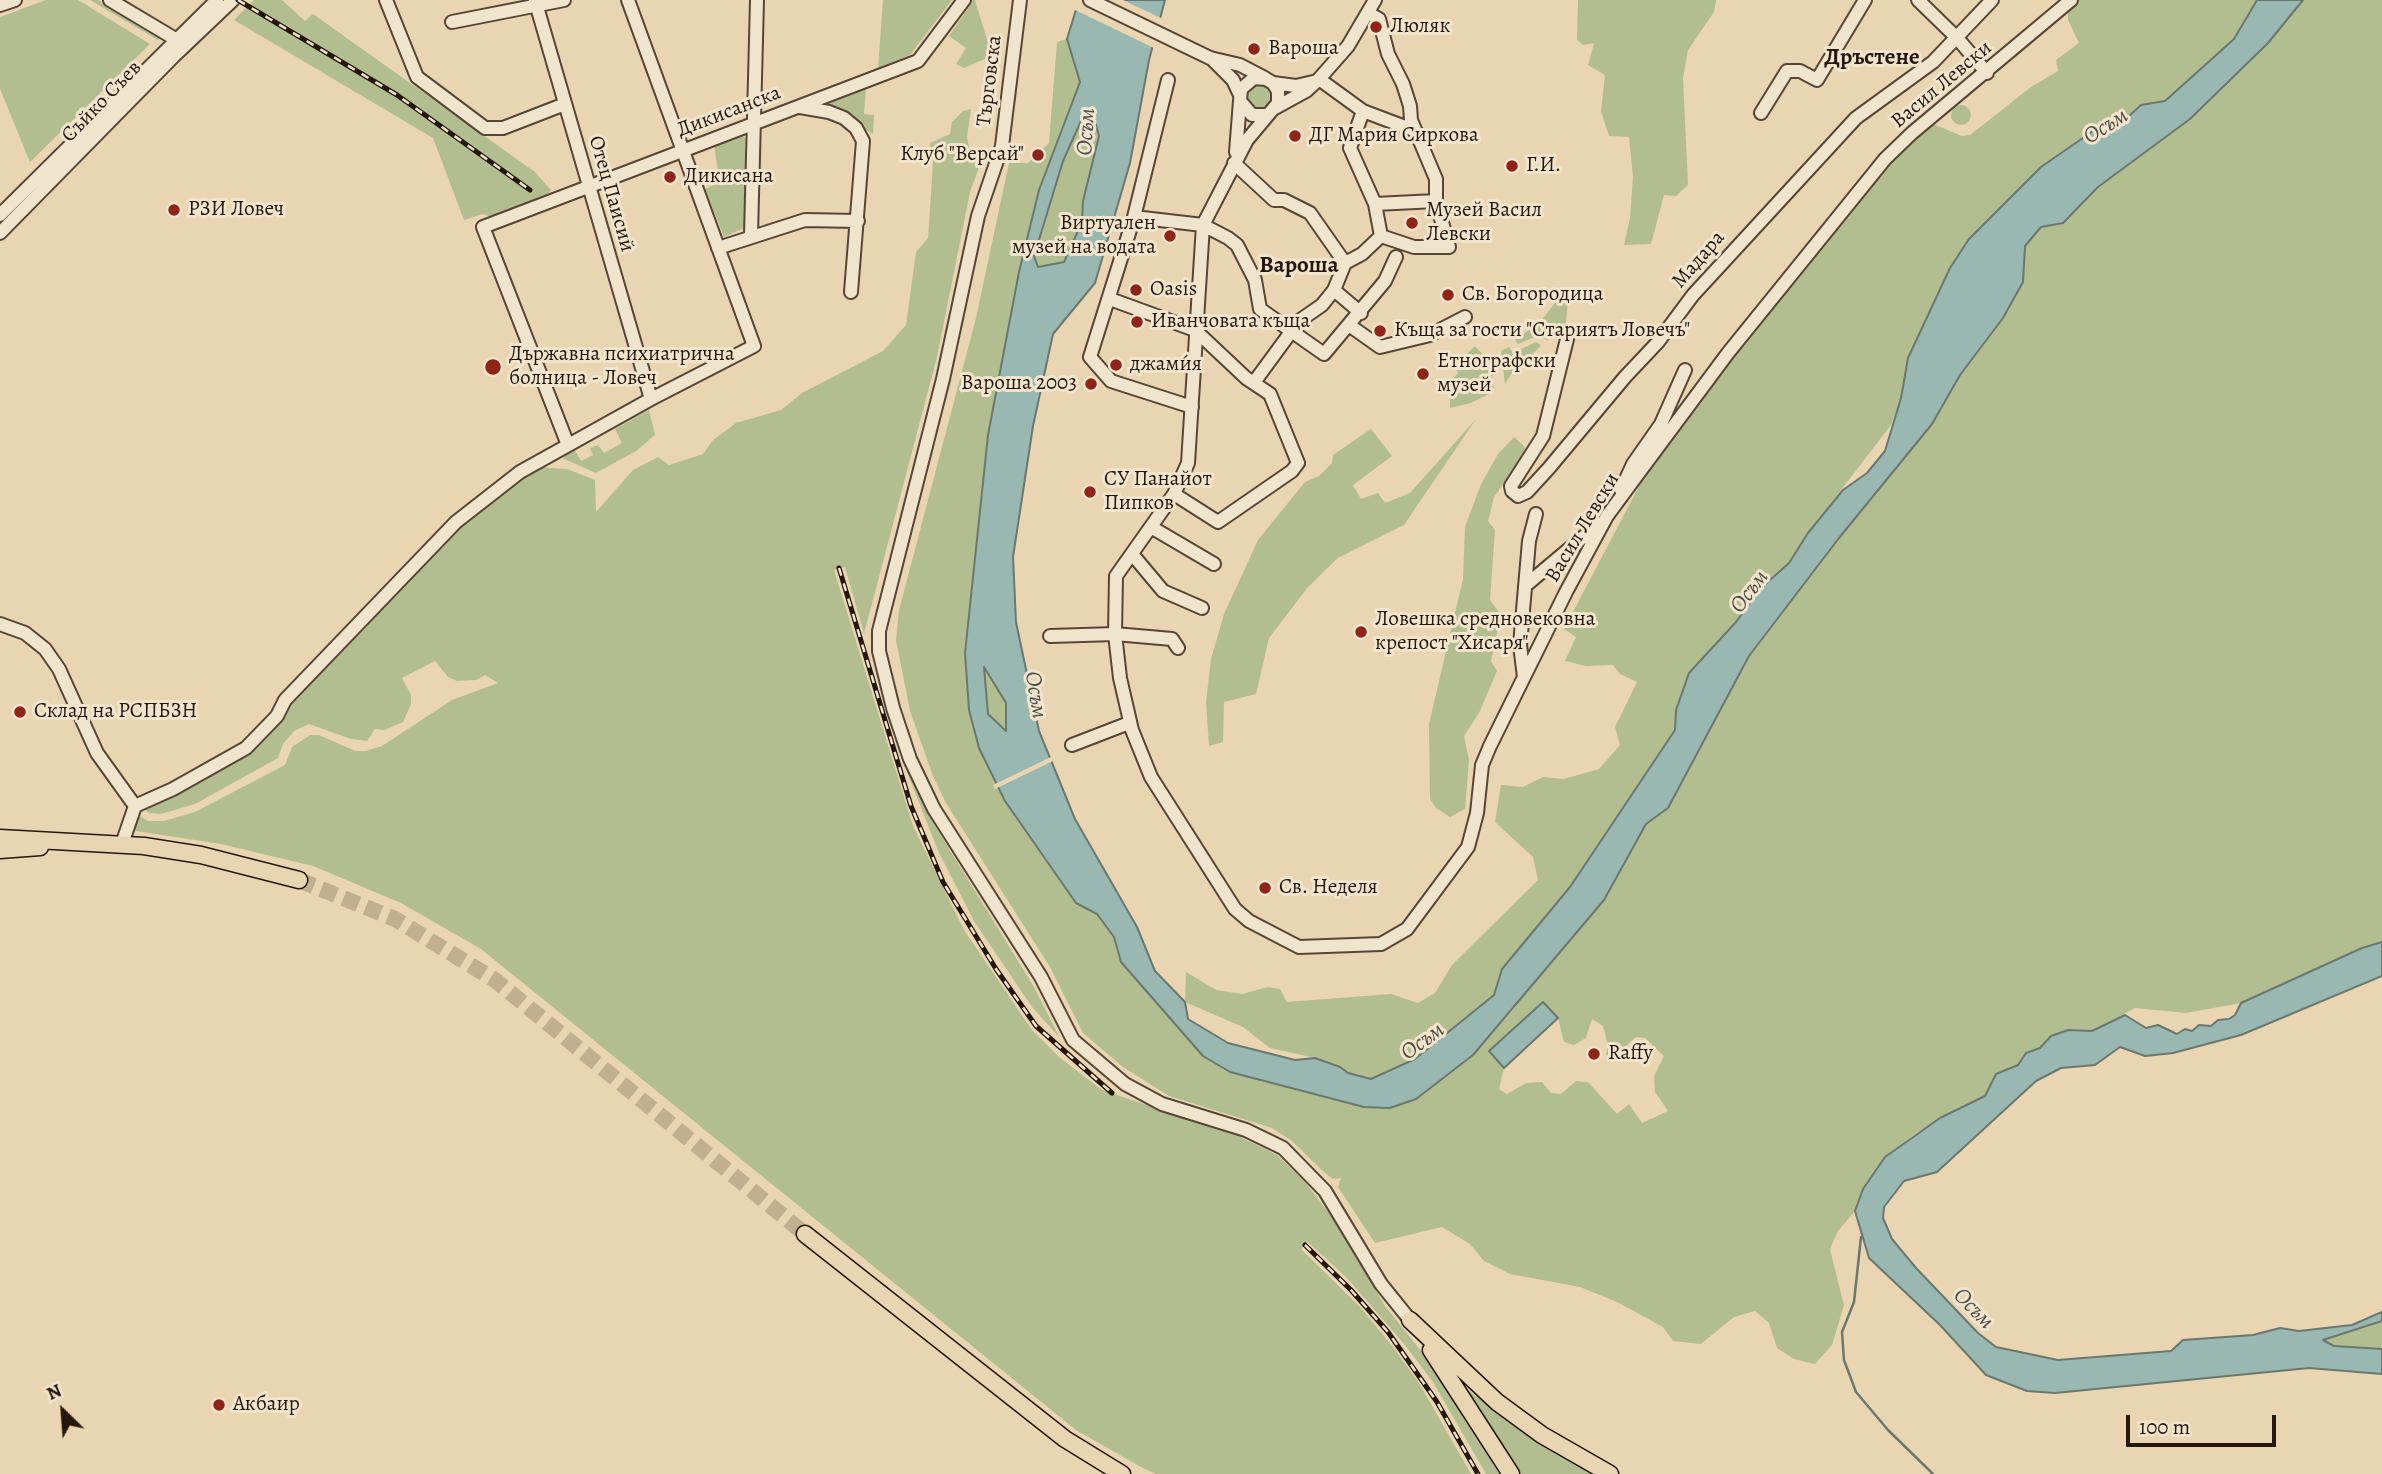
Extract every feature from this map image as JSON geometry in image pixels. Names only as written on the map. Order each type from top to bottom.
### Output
[{"type":"main road","points":[[0,838],[122,844],[201,855],[299,880]]},
{"type":"main road","points":[[0,850],[91,843]]},
{"type":"main road","points":[[805,1234],[1065,1439],[1122,1474]]},
{"type":"main road","points":[[1410,1320],[1474,1412],[1511,1474]]},
{"type":"main road","points":[[1410,1320],[1497,1402],[1542,1435],[1610,1474]]},
{"type":"street","points":[[0,5],[15,0]]},
{"type":"street","points":[[110,0],[180,42]]},
{"type":"street","name":"Съйко Съев","points":[[0,215],[214,8],[233,0]]},
{"type":"street","points":[[386,0],[417,77],[485,128],[503,128],[565,104]]},
{"type":"street","points":[[452,22],[536,3],[564,0]]},
{"type":"street","points":[[122,844],[135,806],[173,789],[246,748],[277,716],[285,700],[456,522],[520,472],[651,399],[754,346],[628,0]]},
{"type":"street","points":[[751,235],[757,0]]},
{"type":"street","name":"Дикисанска","points":[[568,445],[483,227],[918,61],[964,0]]},
{"type":"street","name":"Търговска","points":[[1020,0],[1002,146],[978,216],[943,379],[879,631],[884,675],[910,759],[934,809],[1041,977],[1073,1040],[1125,1084],[1162,1104],[1247,1130],[1283,1148],[1325,1192],[1381,1284],[1410,1320]]},
{"type":"street","points":[[1090,0],[1210,58],[1240,65],[1269,81],[1279,97],[1234,163]]},
{"type":"street","points":[[1210,58],[1233,80],[1240,98],[1252,115],[1270,112],[1306,91],[1320,79],[1348,47],[1375,0]]},
{"type":"street","points":[[1761,113],[1787,71],[1800,71],[1817,80],[1865,0]]},
{"type":"street","points":[[1918,0],[1957,38],[1987,73]]},
{"type":"street","name":"Мадара","points":[[1568,335],[1543,436],[1511,486],[1518,496],[1527,492],[1549,468],[1658,342],[1693,295],[1856,118],[1933,62],[1992,0]]},
{"type":"street","name":"Васил Левски","points":[[1234,163],[1203,225],[1188,463],[1174,494],[1116,576],[1115,634],[1129,723],[1151,777],[1223,894],[1242,915],[1299,947],[1381,944],[1407,929],[1468,847],[1475,823],[1482,765],[1607,516],[1728,353],[1885,159],[1912,133],[2071,0]]},
{"type":"street","name":"Отец Паисий","points":[[536,3],[651,399]]},
{"type":"street","points":[[1368,13],[1379,19],[1388,54],[1404,84],[1416,131],[1436,179],[1436,201],[1449,247],[1414,247],[1381,236]]},
{"type":"street","name":"Съйко Съев","points":[[0,233],[180,42]]},
{"type":"street","points":[[1234,163],[1240,132],[1240,98],[1249,80],[1296,86],[1320,79]]},
{"type":"street","points":[[1320,79],[1363,111],[1416,131]]},
{"type":"street","points":[[1168,80],[1134,217],[1090,357],[1111,382],[1192,407]]},
{"type":"street","points":[[797,107],[838,115],[851,122],[860,133],[864,148],[851,292]]},
{"type":"street","points":[[1363,111],[1350,148],[1375,204],[1381,236]]},
{"type":"street","points":[[1234,163],[1274,200],[1284,200],[1310,213],[1345,263]]},
{"type":"street","points":[[1375,204],[1436,201]]},
{"type":"street","points":[[1134,217],[1203,225],[1237,245],[1255,280],[1260,309],[1324,354],[1361,313],[1385,281],[1396,257]]},
{"type":"street","points":[[718,248],[751,235],[805,220],[858,221]]},
{"type":"street","points":[[1255,381],[1305,316],[1322,306],[1334,290],[1345,263],[1363,254],[1381,236]]},
{"type":"street","points":[[1334,290],[1361,313]]},
{"type":"street","points":[[1110,299],[1195,330],[1246,379],[1255,381],[1270,394],[1298,463],[1292,471],[1218,522],[1174,494]]},
{"type":"street","points":[[1349,326],[1380,347],[1430,335],[1465,317]]},
{"type":"street","points":[[1525,586],[1607,516],[1633,464],[1661,424],[1685,370]]},
{"type":"street","points":[[1524,678],[1520,645],[1529,541],[1536,514]]},
{"type":"street","points":[[1151,527],[1214,564]]},
{"type":"street","points":[[1132,554],[1163,591],[1202,608]]},
{"type":"street","points":[[0,624],[25,634],[52,659],[97,753],[135,806]]},
{"type":"street","points":[[1050,636],[1115,634],[1172,639],[1178,648]]},
{"type":"street","points":[[1072,745],[1129,723]]},
{"type":"green space","points":[[46,0],[78,0],[150,44],[30,162],[0,89],[0,17]]},
{"type":"green space","points":[[90,0],[98,0],[161,36],[158,40]]},
{"type":"green space","points":[[254,0],[282,0],[305,21],[313,14],[535,172],[551,190],[546,197],[491,217],[483,214],[464,220],[433,138],[234,20]]},
{"type":"green space","points":[[883,0],[952,0],[910,55],[878,68]]},
{"type":"green space","points":[[969,0],[975,0],[992,56],[964,68],[956,64],[966,48],[949,36],[970,6]]},
{"type":"green space","points":[[1578,0],[1716,0],[1714,12],[1688,50],[1683,78],[1688,185],[1676,196],[1664,195],[1651,244],[1624,245],[1630,218],[1633,176],[1629,137],[1609,136],[1601,111],[1605,75],[1588,65],[1594,43],[1583,45],[1577,40]]},
{"type":"green space","points":[[2079,0],[2257,0],[2234,39],[2164,101],[2141,105],[2128,117],[2093,131],[2041,167],[1969,239],[1950,268],[1908,358],[1901,398],[1891,425],[1808,533],[1789,563],[1760,589],[1736,622],[1689,672],[1676,710],[1675,730],[1570,887],[1502,969],[1494,995],[1415,1059],[1371,1079],[1348,1073],[1340,1067],[1315,1058],[1270,1048],[1243,1027],[1185,1002],[1186,972],[1216,990],[1242,994],[1268,987],[1280,989],[1287,1002],[1391,994],[1418,1003],[1435,993],[1452,965],[1538,880],[1533,857],[1495,822],[1501,785],[1523,787],[1543,777],[1564,779],[1599,769],[1620,745],[1615,727],[1637,682],[1620,674],[1613,665],[1586,666],[1565,661],[1576,637],[1564,629],[1647,471],[1728,361],[1888,165],[1916,136],[1933,124],[1962,136],[1970,135],[2031,87],[2058,71],[2056,60],[2079,43],[2068,20],[2068,9]]},
{"type":"green space","points":[[2303,0],[2382,0],[2382,942],[2362,948],[2241,1003],[2186,1013],[2135,1008],[2093,1031],[2068,1030],[2040,1048],[2026,1053],[2018,1065],[1996,1074],[1985,1096],[1916,1133],[1885,1157],[1876,1174],[1868,1180],[1855,1211],[1838,1231],[1830,1249],[1844,1305],[1832,1345],[1815,1364],[1794,1359],[1777,1348],[1769,1323],[1755,1311],[1734,1317],[1701,1344],[1673,1341],[1663,1327],[1617,1302],[1580,1287],[1510,1274],[1484,1261],[1470,1244],[1442,1227],[1375,1243],[1338,1187],[1341,1178],[1333,1179],[1325,1173],[1292,1141],[1272,1128],[1169,1096],[1123,1067],[1083,1033],[1050,967],[946,803],[933,776],[910,711],[896,640],[899,610],[976,318],[1009,163],[1028,163],[1049,143],[1057,42],[1067,39],[1080,82],[1039,190],[1019,272],[988,435],[965,653],[969,710],[979,748],[1076,903],[1097,914],[1114,937],[1121,962],[1203,1056],[1230,1072],[1364,1107],[1473,1055],[1513,1010],[1646,824],[1668,808],[1749,656],[1839,538],[1932,425],[1960,375],[2003,318],[2023,282],[2025,246],[2041,227],[2063,223],[2098,187],[2190,119],[2268,43]],"holes":[[[1558,1018],[1564,1042],[1574,1045],[1586,1038],[1592,1019],[1603,1026],[1608,1045],[1606,1055],[1613,1057],[1636,1037],[1645,1038],[1664,1056],[1654,1076],[1655,1092],[1668,1111],[1642,1123],[1629,1104],[1617,1114],[1588,1082],[1576,1081],[1561,1094],[1551,1093],[1542,1082],[1526,1083],[1507,1094],[1499,1089],[1504,1068],[1489,1051]]]},
{"type":"green space","points":[[1259,84],[1268,88],[1272,97],[1268,106],[1259,110],[1250,106],[1246,97],[1250,88]]},
{"type":"green space","points":[[866,89],[864,114],[874,115],[873,134],[822,106]]},
{"type":"green space","points":[[1957,105],[1965,105],[1971,115],[1965,125],[1957,125],[1951,119],[1951,111]]},
{"type":"green space","points":[[971,109],[967,137],[970,152],[980,165],[970,192],[937,357],[864,634],[845,567],[834,570],[913,826],[964,930],[1032,1030],[1059,1057],[1102,1090],[1234,1134],[1277,1155],[1305,1182],[1332,1217],[1385,1306],[1442,1377],[1503,1474],[1486,1474],[1433,1382],[1405,1345],[1347,1278],[1308,1242],[1301,1249],[1360,1307],[1419,1383],[1471,1474],[1156,1474],[1141,1467],[1076,1430],[481,949],[401,903],[313,866],[221,844],[136,831],[133,823],[140,816],[148,821],[164,821],[195,812],[285,765],[292,747],[310,735],[319,735],[355,751],[366,751],[382,746],[452,700],[498,683],[485,675],[476,680],[457,681],[448,677],[435,661],[402,678],[411,695],[411,704],[403,722],[385,730],[375,729],[367,741],[351,739],[309,724],[294,731],[283,744],[278,758],[195,804],[161,814],[149,813],[142,807],[239,758],[441,546],[473,516],[536,467],[567,469],[595,480],[596,512],[633,470],[658,457],[669,465],[703,454],[713,440],[736,423],[781,410],[802,393],[883,351],[906,325],[916,252],[928,238],[933,163],[930,143],[950,134],[952,122],[963,111]]},
{"type":"green space","points":[[1093,113],[1099,136],[1083,201],[1082,222],[1064,263],[1038,267],[1034,256],[1063,161],[1081,121],[1086,115]]},
{"type":"green space","points":[[738,135],[745,138],[746,227],[724,237],[705,189],[715,184],[718,172],[714,144]]},
{"type":"green space","points":[[1565,290],[1568,302],[1565,331],[1547,340],[1537,336],[1518,344],[1515,340],[1540,322]]},
{"type":"green space","points":[[1536,342],[1541,345],[1523,365],[1515,368],[1505,384],[1501,351],[1509,347],[1513,353]]},
{"type":"green space","points":[[1475,346],[1484,356],[1495,357],[1491,382],[1494,387],[1491,393],[1471,403],[1450,408],[1450,382],[1458,373],[1454,366]]},
{"type":"green space","points":[[649,410],[655,435],[636,451],[596,473],[564,459],[562,454],[574,449],[581,461],[593,455],[590,448],[598,445],[604,453],[622,443],[615,429]]},
{"type":"green space","points":[[1476,419],[1404,525],[1338,558],[1308,587],[1269,638],[1256,694],[1224,702],[1223,742],[1209,746],[1206,702],[1211,659],[1224,614],[1258,540],[1305,482],[1319,476],[1332,463],[1333,455],[1371,429],[1392,456],[1353,485],[1361,499],[1378,493],[1385,503],[1410,493]]},
{"type":"green space","points":[[1514,437],[1525,447],[1521,459],[1494,497],[1488,521],[1495,530],[1490,600],[1501,615],[1491,661],[1497,671],[1479,713],[1464,736],[1469,760],[1465,809],[1450,817],[1436,808],[1430,799],[1429,724],[1463,579],[1465,527],[1481,484],[1498,454]]},
{"type":"green space","points":[[986,667],[1006,703],[1006,731],[988,714],[983,680],[983,668]]},
{"type":"green space","points":[[906,769],[935,826],[1034,987],[1060,1038],[1032,1007],[974,921],[938,851]]},
{"type":"green space","points":[[2382,1321],[2382,1349],[2334,1346],[2323,1340]]},
{"type":"green space","points":[[1468,1390],[1527,1435],[1598,1474],[1520,1474]]},
{"type":"water","name":"Осъм","points":[[1079,0],[1165,0],[1149,60],[1130,163],[1095,283],[1053,334],[1033,426],[1013,557],[1016,622],[1039,731],[1075,819],[1137,927],[1155,971],[1185,1002],[1188,1019],[1228,1043],[1295,1060],[1315,1058],[1340,1067],[1348,1073],[1371,1079],[1415,1059],[1494,995],[1502,969],[1570,887],[1675,730],[1676,710],[1689,673],[1736,622],[1760,589],[1789,563],[1808,533],[1843,490],[1867,473],[1885,451],[1901,398],[1908,358],[1950,268],[1969,239],[2041,167],[2093,131],[2128,117],[2141,105],[2165,101],[2234,39],[2257,0],[2303,0],[2268,43],[2190,119],[2098,187],[2063,223],[2041,227],[2025,246],[2023,282],[2003,318],[1960,375],[1932,424],[1839,538],[1749,656],[1668,808],[1646,824],[1604,900],[1473,1055],[1416,1099],[1390,1108],[1364,1107],[1230,1072],[1203,1056],[1121,962],[1114,937],[1097,914],[1076,903],[1005,801],[979,748],[969,710],[965,653],[988,435],[1019,272],[1039,190],[1080,82],[1067,39]],"holes":[[[1093,114],[1099,136],[1083,201],[1082,222],[1064,262],[1038,267],[1034,256],[1063,161],[1081,121],[1086,115]],[[984,667],[1006,703],[1006,731],[988,714]]]},
{"type":"water","points":[[2382,942],[2382,976],[2241,1035],[2173,1053],[2145,1056],[2120,1047],[2095,1065],[2061,1068],[2036,1081],[1937,1172],[1904,1181],[1884,1207],[1883,1218],[1892,1239],[1916,1268],[1978,1333],[1996,1347],[2058,1360],[2171,1351],[2183,1340],[2253,1335],[2280,1328],[2299,1331],[2352,1325],[2382,1312],[2382,1321],[2323,1340],[2334,1346],[2382,1349],[2382,1374],[2309,1368],[2055,1393],[2027,1391],[1986,1375],[1940,1325],[1869,1258],[1855,1211],[1863,1189],[1885,1157],[1940,1118],[1985,1096],[1996,1074],[2018,1065],[2026,1053],[2040,1048],[2051,1036],[2068,1030],[2092,1031],[2125,1015],[2146,1028],[2158,1025],[2177,1034],[2185,1029],[2192,1031],[2199,1025],[2211,1026],[2218,1020],[2229,1019],[2235,1015],[2241,1003],[2362,948]]},
{"type":"water","points":[[1543,1002],[1558,1018],[1504,1068],[1489,1051]]},
{"type":"pier","points":[[1076,0],[1123,0],[1163,19],[1156,49],[1073,9]]},
{"type":"pier","points":[[1053,756],[1055,760],[995,789],[993,785]]},
{"type":"waterway","points":[[1861,1237],[1854,1302],[1842,1332],[1844,1360],[1856,1392],[1888,1430],[1933,1474]]},
{"type":"tunnel","points":[[299,880],[395,919],[495,980],[805,1234]]},
{"type":"railway","points":[[238,0],[397,95],[530,190]]},
{"type":"railway","points":[[839,568],[911,806],[943,882],[996,969],[1036,1026],[1112,1093]]},
{"type":"railway","points":[[1305,1245],[1351,1290],[1388,1332],[1437,1402],[1478,1474]]},
{"type":"place","name":"Люляк","points":[[1376,27]]},
{"type":"place","name":"Вароша","points":[[1254,49]]},
{"type":"place","name":"ДГ Мария Сиркова","points":[[1295,136]]},
{"type":"place","name":"Клуб \"Версай\"","points":[[1038,155]]},
{"type":"place","name":"Г.И.","points":[[1512,166]]},
{"type":"place","name":"Дикисана","points":[[670,177]]},
{"type":"place","name":"РЗИ Ловеч","points":[[174,210]]},
{"type":"place","name":"Музей Васил Левски","points":[[1412,223]]},
{"type":"place","name":"Виртуален музей на водата","points":[[1170,236]]},
{"type":"place","name":"Oasis","points":[[1136,290]]},
{"type":"place","name":"Св. Богородица","points":[[1448,295]]},
{"type":"place","name":"Иванчовата къща","points":[[1137,322]]},
{"type":"place","name":"Къща за гости \"Стариятъ Ловечъ\"","points":[[1380,331]]},
{"type":"place","name":"джами́я","points":[[1116,365]]},
{"type":"place","name":"Държавна психиатрична болница - Ловеч","points":[[493,367]]},
{"type":"place","name":"Етнографски музей","points":[[1423,374]]},
{"type":"place","name":"Вароша 2003","points":[[1091,384]]},
{"type":"place","name":"СУ Панайот Пипков","points":[[1090,492]]},
{"type":"place","name":"Ловешка средновековна крепост \"Хисаря\"","points":[[1361,632]]},
{"type":"place","name":"Склад на РСПБЗН","points":[[20,712]]},
{"type":"place","name":"Св. Неделя","points":[[1265,888]]},
{"type":"place","name":"Raffy","points":[[1594,1054]]},
{"type":"place","name":"Акбаир","points":[[219,1405]]},
{"type":"district","name":"Дръстене","points":[[1872,58]]},
{"type":"district","name":"Вароша","points":[[1299,266]]}]
